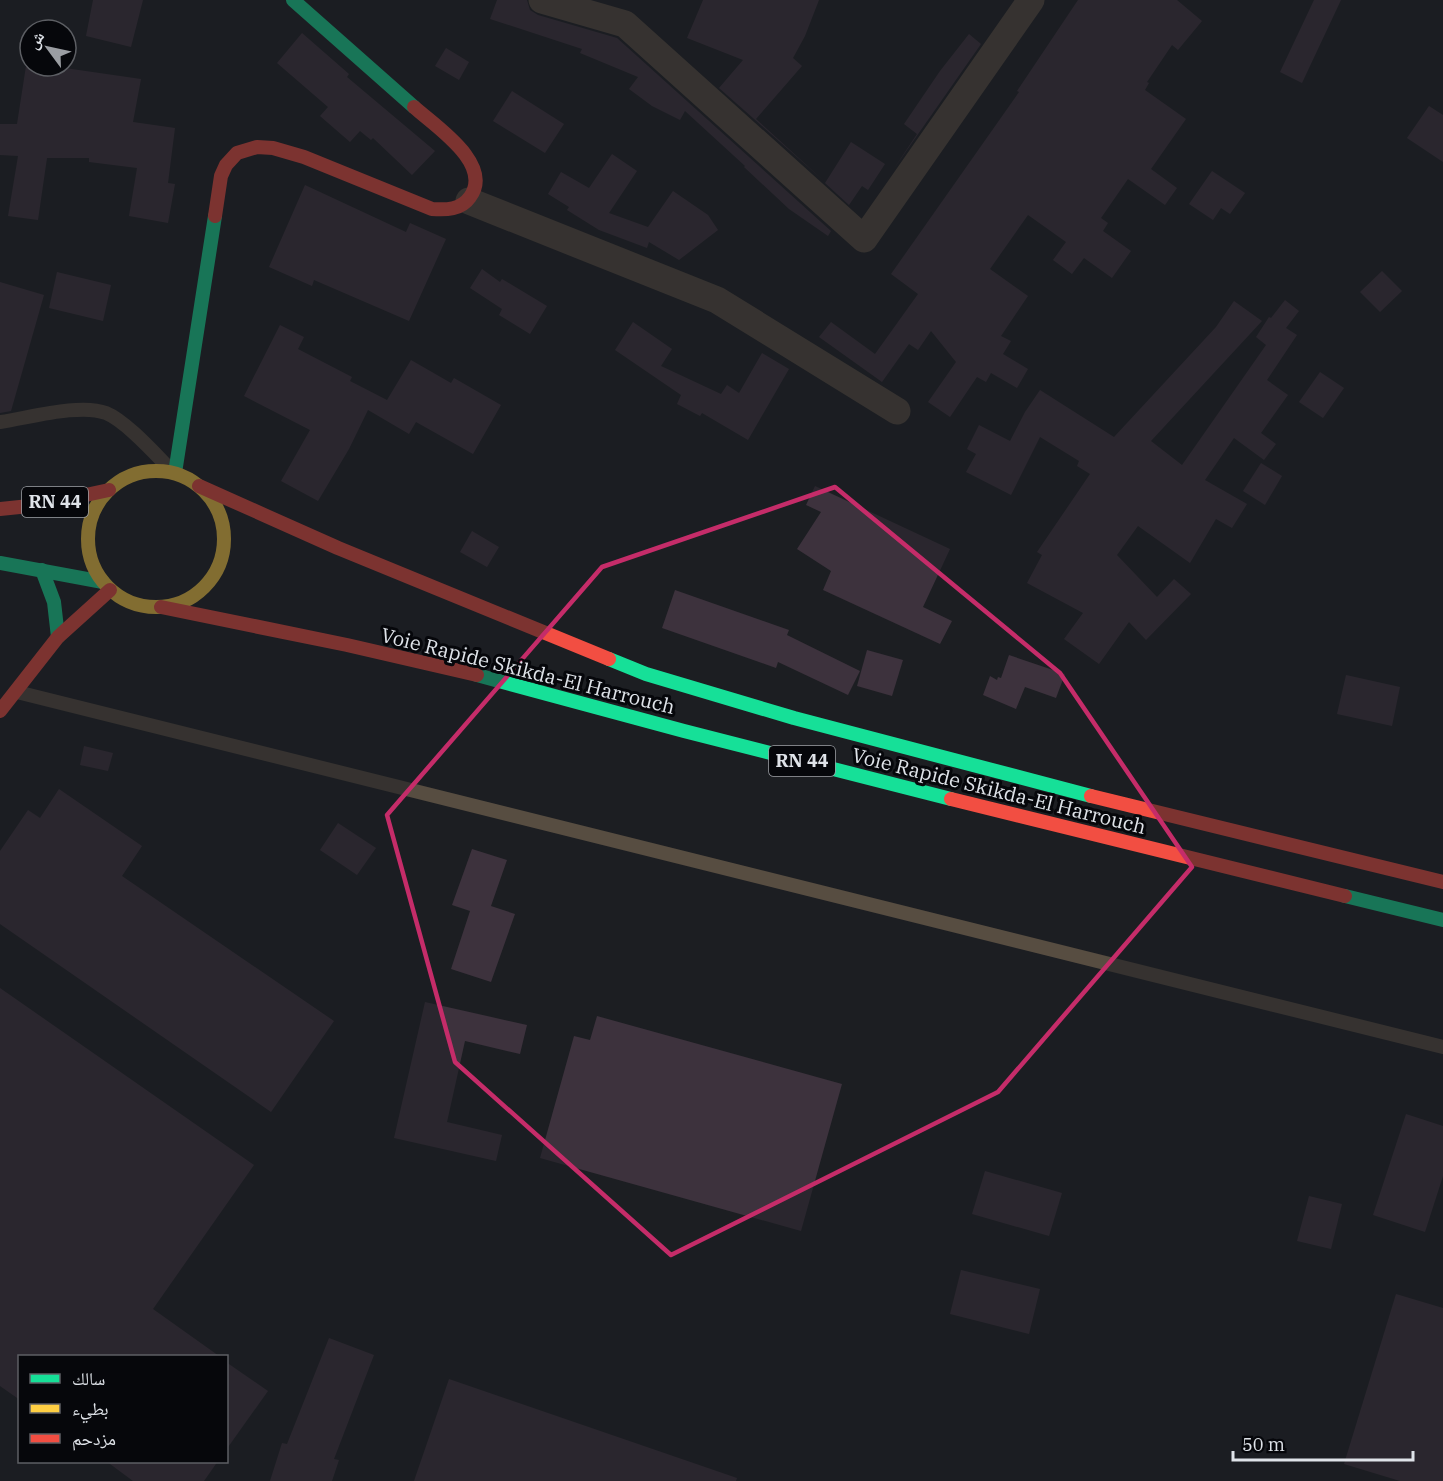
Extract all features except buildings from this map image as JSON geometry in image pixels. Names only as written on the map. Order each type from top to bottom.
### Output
[{"type":"main road","points":[[175,473],[221,176],[225,165],[235,154],[260,146],[298,155],[328,165],[432,209],[448,210],[463,206],[469,201],[476,182],[476,172],[467,154],[293,0]]},
{"type":"main road","name":"Voie Rapide Skikda-El Harrouch","points":[[0,510],[39,505],[109,490],[129,477],[152,471],[175,473],[338,548],[646,674],[794,718],[960,762],[1198,823],[1443,882]]},
{"type":"main road","name":"Voie Rapide Skikda-El Harrouch","points":[[161,607],[187,600],[208,583],[221,560],[224,532],[217,507],[199,486]]},
{"type":"main road","name":"Voie Rapide Skikda-El Harrouch","points":[[109,490],[95,510],[88,535],[91,560],[107,586],[125,600],[143,606],[161,607],[347,645],[509,682],[684,731],[1089,835],[1443,920]]},
{"type":"main road","name":"Voie Rapide Skikda-El Harrouch","points":[[0,563],[42,570],[107,586]]},
{"type":"main road","points":[[42,570],[56,602],[58,637]]},
{"type":"main road","points":[[0,711],[58,637],[107,586]]},
{"type":"street","points":[[542,0],[625,24],[864,239],[1031,0]]},
{"type":"street","points":[[469,201],[717,300],[897,411]]},
{"type":"lane","points":[[0,422],[86,408],[108,413],[175,473]]},
{"type":"lane","points":[[0,688],[1443,1047]]},
{"type":"highlighted area","points":[[835,487],[1060,673],[1192,867],[998,1092],[671,1255],[455,1062],[387,815],[602,567]]},
{"type":"traffic: fast","points":[[293,0],[414,107]]},
{"type":"traffic: fast","points":[[175,473],[215,216]]},
{"type":"traffic: fast","points":[[0,563],[103,582]]},
{"type":"traffic: fast","points":[[42,570],[54,602],[58,637]]},
{"type":"traffic: fast","points":[[609,659],[646,674],[794,718],[1091,796]]},
{"type":"traffic: fast","points":[[477,675],[951,799]]},
{"type":"traffic: fast","points":[[1345,896],[1443,920]]},
{"type":"traffic: slow","points":[[156,471],[182,477],[204,491],[218,513],[224,539],[218,565],[204,587],[182,601],[156,607],[130,601],[108,587],[94,565],[88,539],[94,513],[108,491],[130,477],[156,471]]},
{"type":"traffic: jam","points":[[215,216],[221,176],[226,165],[237,153],[257,147],[273,148],[304,157],[432,209],[458,207],[470,197],[475,184],[474,172],[459,147],[414,107]]},
{"type":"traffic: jam","points":[[199,486],[338,548],[609,659]]},
{"type":"traffic: jam","points":[[0,509],[39,505],[109,490]]},
{"type":"traffic: jam","points":[[0,711],[58,637],[110,590]]},
{"type":"traffic: jam","points":[[161,607],[347,645],[477,675]]},
{"type":"traffic: jam","points":[[1091,796],[1443,882]]},
{"type":"traffic: jam","points":[[951,799],[1345,896]]}]
